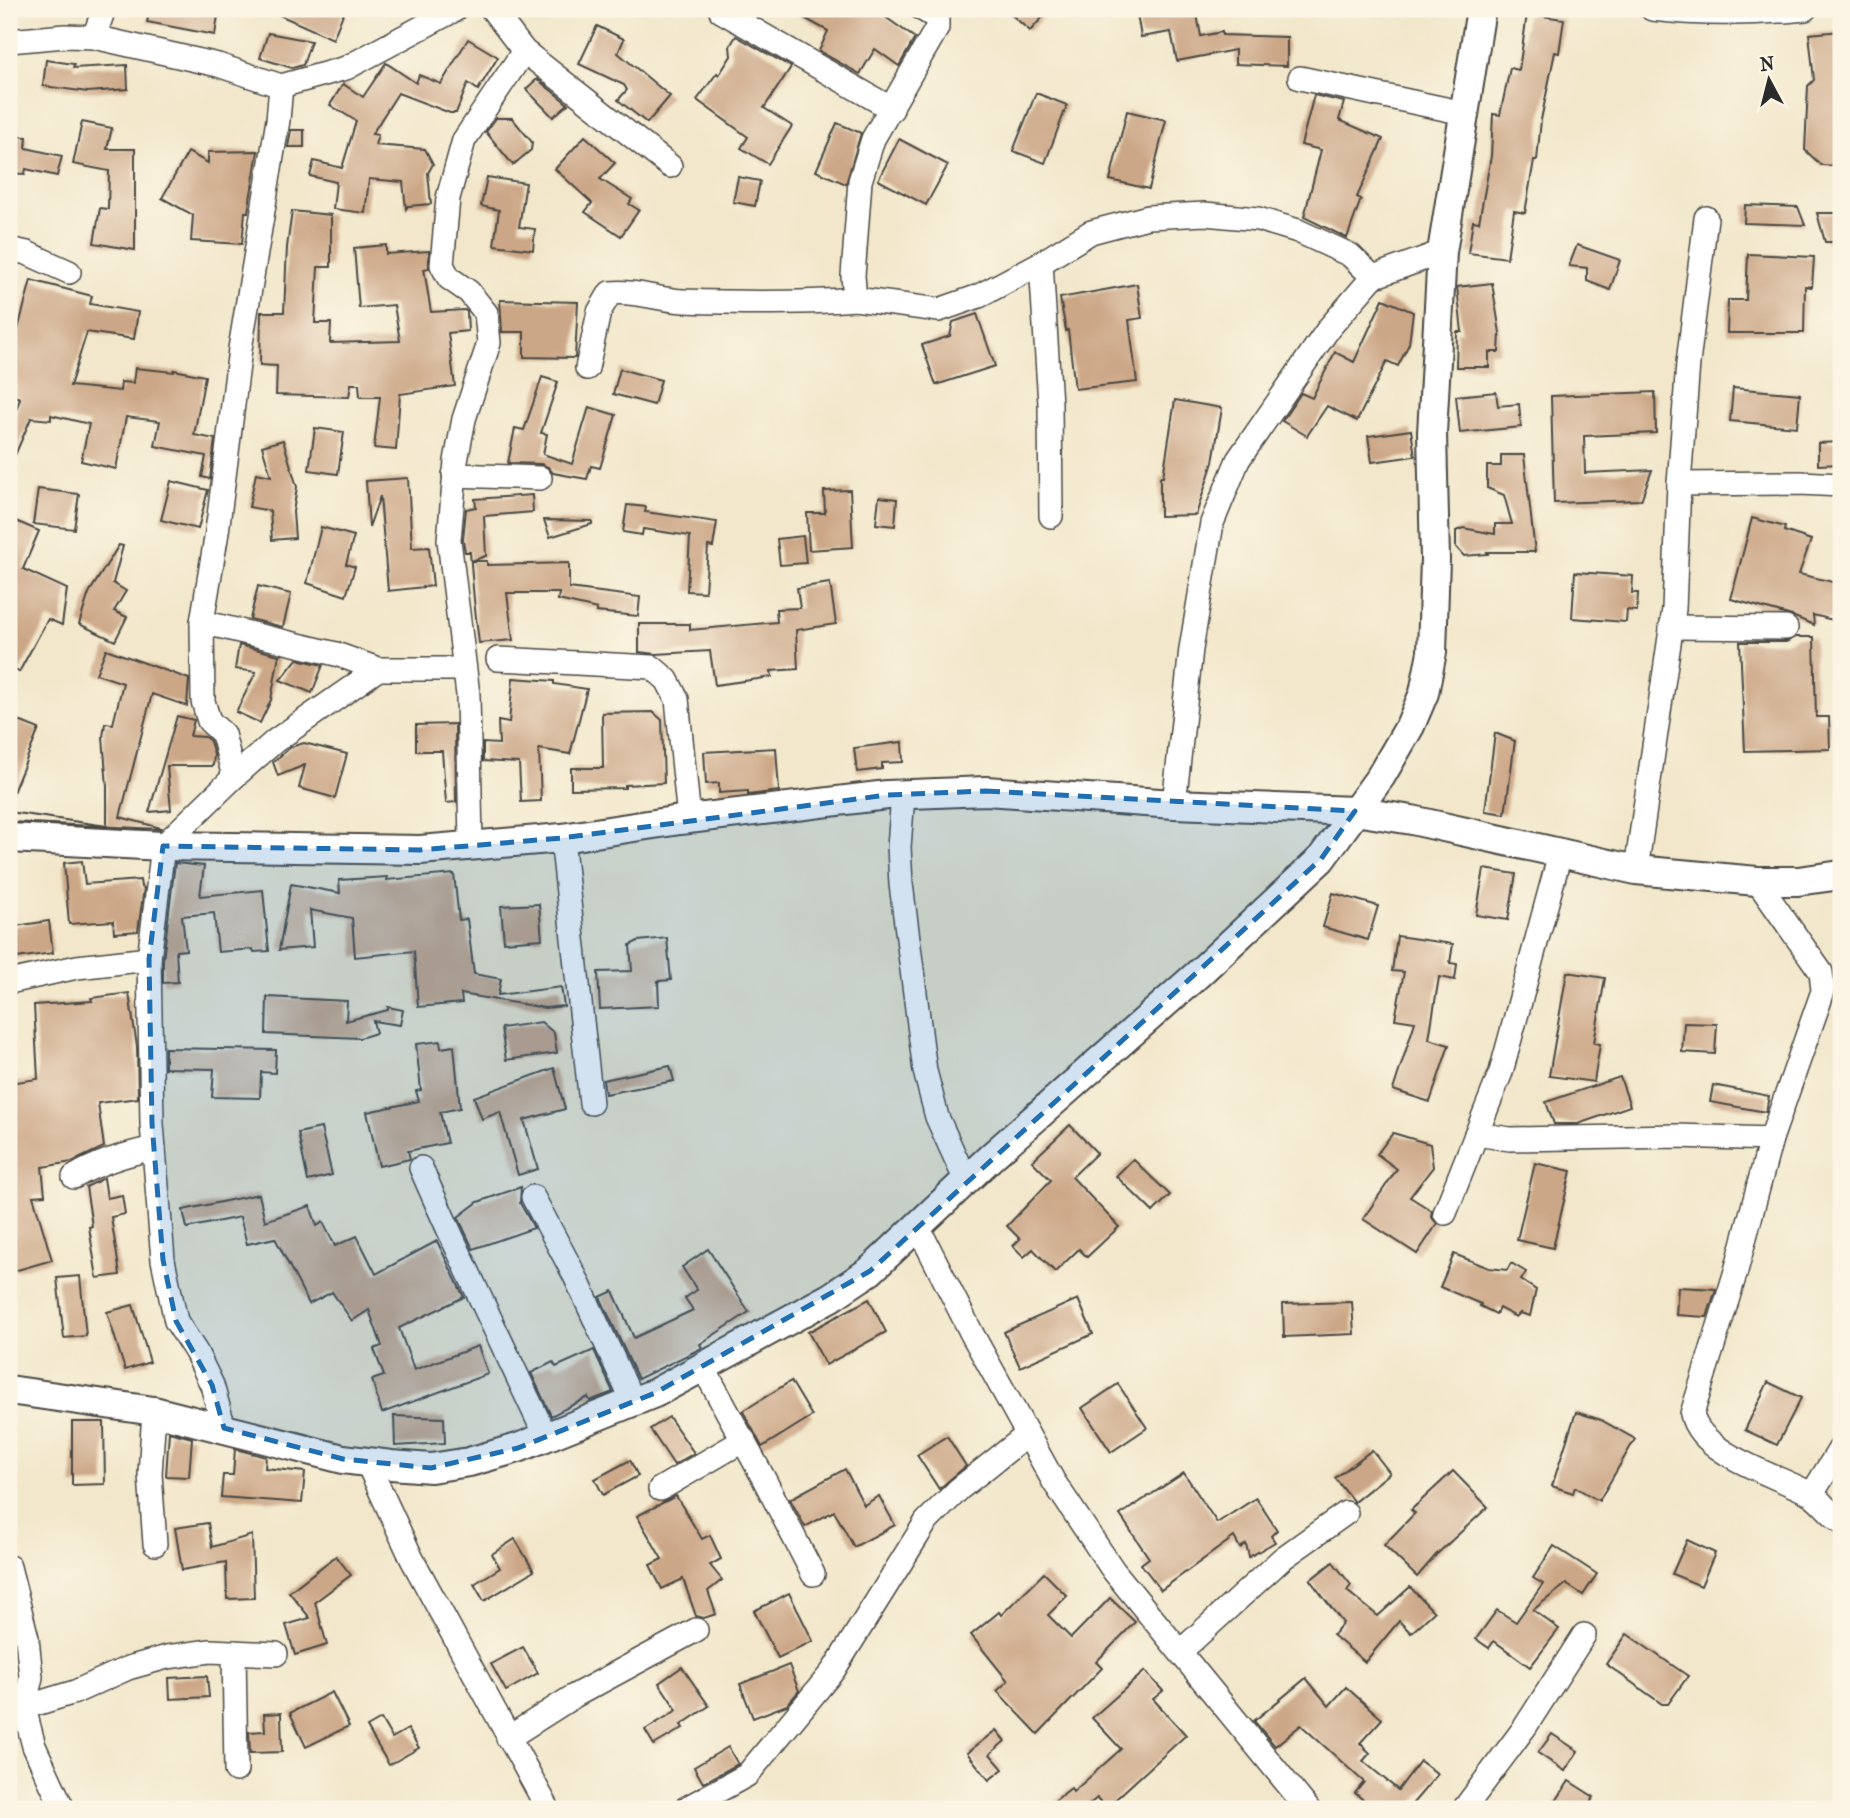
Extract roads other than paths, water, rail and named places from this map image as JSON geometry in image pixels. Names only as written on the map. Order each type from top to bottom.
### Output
[{"type":"street","points":[[94,37],[104,9]]},
{"type":"street","points":[[9,41],[65,36],[94,37],[218,65],[281,86],[346,68],[456,9]]},
{"type":"street","points":[[492,9],[524,51],[670,166]]},
{"type":"street","points":[[855,299],[853,276],[860,181],[873,139],[937,28],[937,18],[922,9]]},
{"type":"street","points":[[9,1390],[154,1411],[343,1459],[431,1468],[469,1462],[546,1437],[633,1402],[655,1393],[831,1297],[870,1271],[1321,859],[1381,776],[1410,726],[1424,693],[1432,652],[1435,559],[1432,433],[1442,251],[1481,9]]},
{"type":"street","points":[[1652,9],[1675,12],[1805,9]]},
{"type":"street","points":[[721,12],[892,108]]},
{"type":"street","points":[[471,844],[467,695],[449,540],[454,475],[464,419],[489,343],[486,313],[469,292],[449,278],[442,265],[449,198],[464,140],[524,51]]},
{"type":"street","points":[[1300,78],[1464,113]]},
{"type":"street","points":[[234,777],[223,734],[209,721],[203,701],[202,622],[240,349],[278,120],[281,86]]},
{"type":"street","points":[[587,368],[599,312],[610,293],[624,291],[691,301],[803,303],[855,299],[939,310],[979,296],[1041,263],[1091,232],[1148,217],[1205,214],[1258,219],[1298,231],[1350,255],[1373,277]]},
{"type":"street","points":[[1636,870],[1671,627],[1688,363],[1706,218]]},
{"type":"street","points":[[9,249],[27,253],[69,272]]},
{"type":"street","points":[[1174,804],[1191,649],[1212,523],[1238,460],[1329,328],[1373,277],[1442,251]]},
{"type":"street","points":[[1041,263],[1050,404],[1051,516]]},
{"type":"street","points":[[454,475],[540,478]]},
{"type":"street","points":[[1679,484],[1841,485]]},
{"type":"street","points":[[202,622],[336,654],[378,669],[464,668]]},
{"type":"street","points":[[1671,627],[1786,628]]},
{"type":"street","points":[[498,659],[652,667],[667,680],[677,699],[689,819]]},
{"type":"street","points":[[224,1428],[212,1385],[176,1321],[163,1260],[154,1148],[149,959],[163,846],[275,741],[378,669]]},
{"type":"street","points":[[9,838],[163,846],[420,850],[562,838],[689,819],[903,795],[986,791],[1174,804],[1355,811],[1412,820],[1636,870],[1757,881],[1798,881],[1841,875]]},
{"type":"street","points":[[903,795],[899,847],[901,884],[925,1071],[937,1117],[966,1181]]},
{"type":"street","points":[[562,838],[591,1103]]},
{"type":"street","points":[[1445,1213],[1501,1072],[1560,854]]},
{"type":"street","points":[[1757,881],[1821,972],[1832,993],[1770,1139],[1736,1271],[1692,1413],[1695,1426],[1706,1440],[1757,1471],[1812,1494],[1829,1514],[1841,1521]]},
{"type":"street","points":[[9,982],[77,967],[149,959]]},
{"type":"street","points":[[1476,1134],[1510,1139],[1676,1136],[1770,1139]]},
{"type":"street","points":[[74,1177],[88,1168],[128,1153],[154,1148]]},
{"type":"street","points":[[421,1168],[546,1437]]},
{"type":"street","points":[[533,1197],[575,1276],[633,1402]]},
{"type":"street","points":[[918,1227],[972,1334],[1054,1482],[1113,1570],[1308,1809]]},
{"type":"street","points":[[704,1367],[813,1574]]},
{"type":"street","points":[[154,1411],[150,1474],[155,1544]]},
{"type":"street","points":[[685,1809],[747,1774],[834,1671],[926,1522],[959,1489],[1027,1435]]},
{"type":"street","points":[[660,1489],[744,1440]]},
{"type":"street","points":[[1812,1494],[1841,1447]]},
{"type":"street","points":[[367,1462],[412,1559],[548,1809]]},
{"type":"street","points":[[1181,1651],[1283,1558],[1346,1513]]},
{"type":"street","points":[[9,1567],[27,1638],[31,1677],[16,1710]]},
{"type":"street","points":[[508,1738],[574,1696],[696,1630]]},
{"type":"street","points":[[1464,1809],[1525,1727],[1584,1635]]},
{"type":"street","points":[[16,1710],[75,1692],[128,1668],[166,1657],[210,1651],[276,1654]]},
{"type":"street","points":[[234,1652],[236,1770]]},
{"type":"street","points":[[16,1710],[63,1809]]}]
